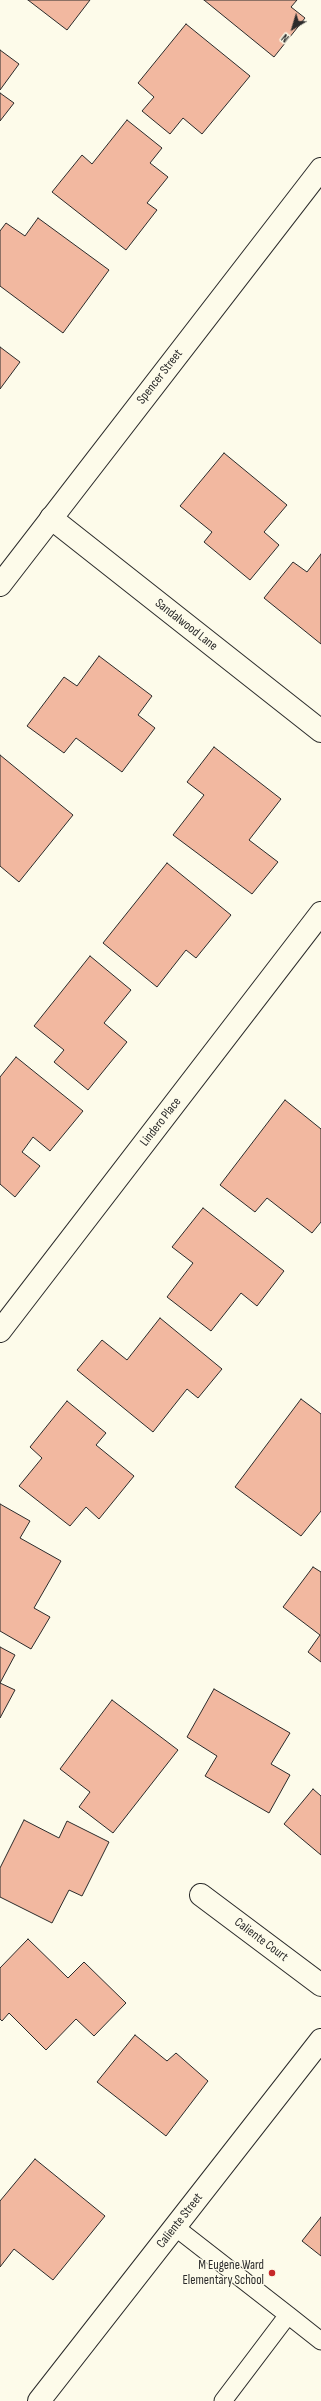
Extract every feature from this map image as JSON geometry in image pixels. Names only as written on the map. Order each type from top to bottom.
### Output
[{"type":"street","name":"Spencer Street","points":[[0,585],[321,169]]},
{"type":"street","name":"Sandalwood Lane","points":[[51,518],[321,731]]},
{"type":"street","name":"Lindero Place","points":[[0,1331],[321,913]]},
{"type":"street","name":"Caliente Court","points":[[201,1895],[321,1985]]},
{"type":"street","name":"Caliente Street","points":[[39,2401],[321,2040]]},
{"type":"lane","points":[[175,2227],[321,2341]]},
{"type":"lane","points":[[223,2401],[288,2315]]},
{"type":"building","points":[[28,0],[90,0],[67,30]]},
{"type":"building","points":[[204,0],[297,0],[291,7],[305,18],[274,57]]},
{"type":"building","points":[[186,24],[250,76],[202,134],[183,118],[170,134],[142,111],[154,97],[138,83]]},
{"type":"building","points":[[0,50],[19,64],[0,90]]},
{"type":"building","points":[[0,93],[14,103],[0,121]]},
{"type":"building","points":[[127,120],[162,148],[150,163],[168,177],[147,203],[157,210],[126,250],[52,192],[82,155],[92,164]]},
{"type":"building","points":[[38,218],[109,270],[63,333],[0,286],[0,231],[6,223],[25,236]]},
{"type":"building","points":[[0,347],[20,362],[0,389]]},
{"type":"building","points":[[224,453],[287,505],[264,532],[279,545],[250,580],[204,542],[212,532],[180,506]]},
{"type":"building","points":[[321,554],[321,644],[264,598],[293,562],[307,572]]},
{"type":"building","points":[[99,656],[152,696],[138,715],[155,728],[122,772],[76,738],[64,753],[27,726],[64,677],[77,686]]},
{"type":"building","points":[[214,747],[281,799],[249,840],[278,862],[252,894],[173,835],[204,795],[187,782]]},
{"type":"building","points":[[0,755],[73,815],[19,882],[0,866]]},
{"type":"building","points":[[167,863],[231,915],[196,958],[186,950],[157,987],[103,943]]},
{"type":"building","points":[[90,956],[131,990],[104,1023],[127,1042],[88,1090],[54,1062],[64,1050],[34,1026]]},
{"type":"building","points":[[16,1057],[83,1111],[50,1151],[33,1137],[22,1152],[40,1166],[15,1197],[0,1184],[0,1077]]},
{"type":"building","points":[[285,1100],[321,1129],[321,1222],[312,1233],[267,1198],[255,1212],[220,1185]]},
{"type":"building","points":[[203,1208],[284,1271],[257,1306],[241,1293],[211,1331],[167,1297],[193,1263],[172,1247]]},
{"type":"building","points":[[160,1318],[222,1369],[198,1398],[187,1389],[153,1432],[77,1370],[102,1340],[127,1360]]},
{"type":"building","points":[[301,1399],[321,1414],[321,1511],[301,1536],[235,1487]]},
{"type":"building","points":[[67,1401],[106,1433],[96,1445],[134,1476],[99,1519],[86,1507],[70,1526],[19,1486],[42,1458],[30,1447]]},
{"type":"building","points":[[0,1504],[30,1521],[20,1538],[61,1561],[34,1608],[50,1617],[31,1649],[0,1631]]},
{"type":"building","points":[[313,1567],[321,1572],[321,1662],[308,1652],[320,1635],[283,1607]]},
{"type":"building","points":[[0,1647],[15,1655],[0,1683]]},
{"type":"building","points":[[0,1683],[15,1690],[0,1718]]},
{"type":"building","points":[[214,1689],[290,1733],[271,1764],[290,1775],[269,1813],[205,1776],[217,1756],[187,1737]]},
{"type":"building","points":[[112,1700],[178,1750],[113,1833],[79,1807],[90,1792],[60,1769]]},
{"type":"building","points":[[313,1789],[321,1796],[321,1855],[284,1824]]},
{"type":"building","points":[[24,1820],[59,1838],[67,1821],[109,1842],[82,1896],[69,1890],[52,1923],[0,1897],[0,1868]]},
{"type":"building","points":[[28,1939],[68,1978],[84,1962],[126,2003],[94,2036],[76,2019],[46,2050],[9,2013],[2,2021],[0,2019],[0,1968]]},
{"type":"building","points":[[135,2035],[167,2061],[176,2053],[208,2081],[166,2136],[97,2082]]},
{"type":"building","points":[[35,2159],[105,2216],[53,2280],[14,2249],[0,2267],[0,2201]]},
{"type":"building","points":[[321,2217],[321,2256],[302,2241]]},
{"type":"place","name":"M Eugene Ward Elementary School","points":[[272,2273]]}]
